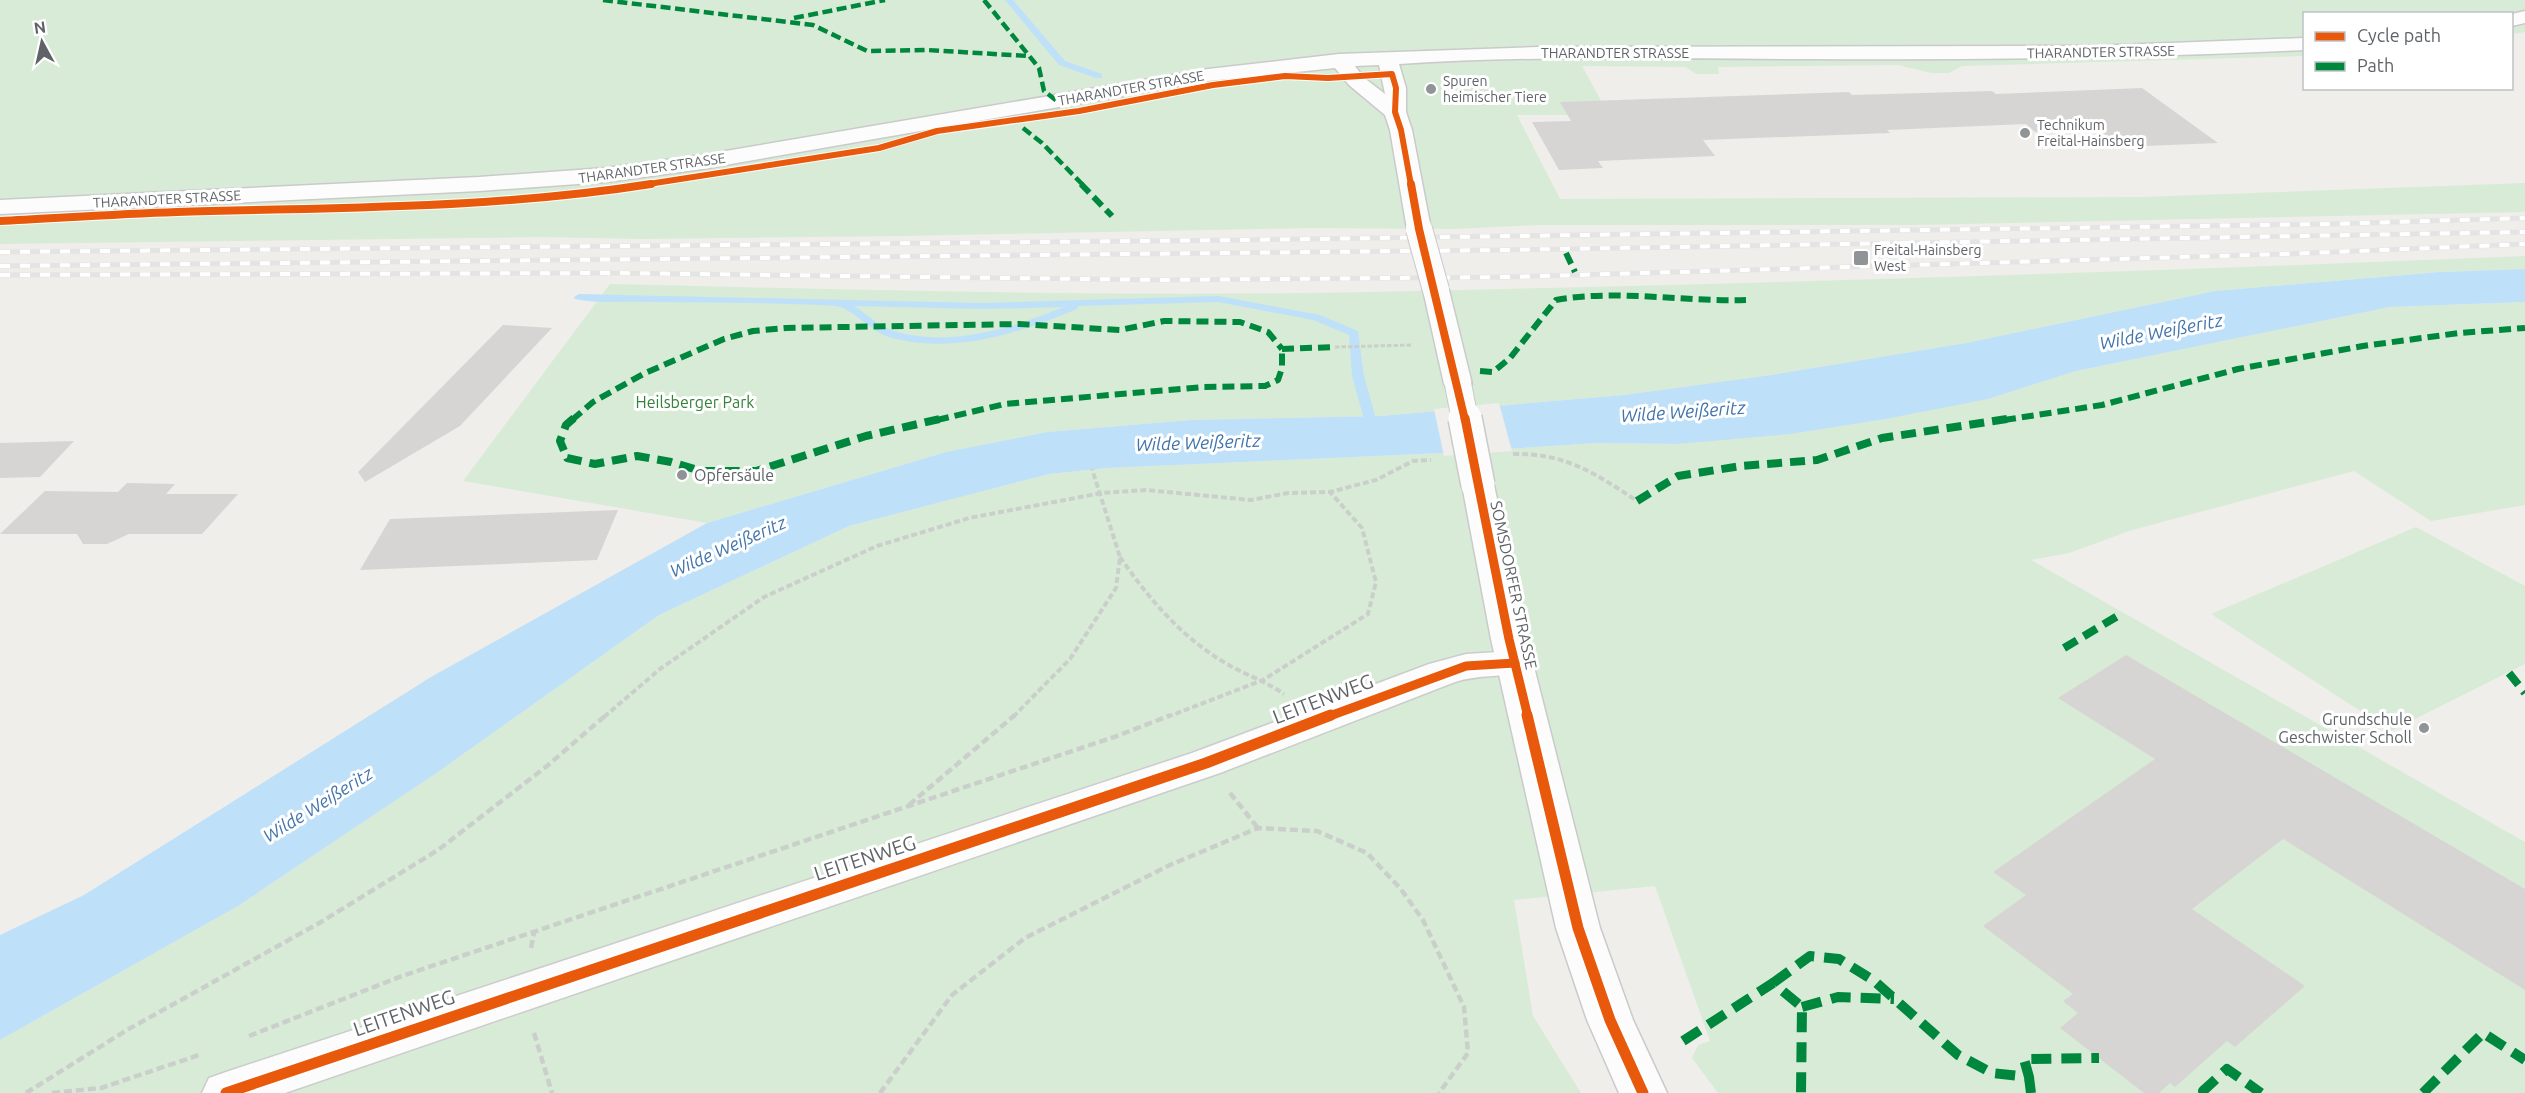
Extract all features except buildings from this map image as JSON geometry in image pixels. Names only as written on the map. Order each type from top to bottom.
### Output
[{"type":"main road","name":"THARANDTER STRASSE","points":[[0,207],[512,182],[606,175],[702,162],[1169,81],[1339,60],[1491,53],[2176,51],[2303,44]]},
{"type":"main road","name":"SOMSDORFER STRASSE","points":[[1387,57],[1395,88],[1395,112],[1401,130],[1419,229],[1458,384],[1515,663],[1578,928],[1610,1020],[1643,1093]]},
{"type":"main road","points":[[1339,60],[1356,81],[1395,112]]},
{"type":"main road","name":"LEITENWEG","points":[[226,1093],[1206,763],[1466,666],[1515,663]]},
{"type":"path","points":[[1335,347],[1414,345]]},
{"type":"path","points":[[1092,469],[1102,494],[1120,557],[1146,595],[1195,643],[1228,665],[1263,680],[1296,703],[1316,722]]},
{"type":"path","points":[[26,1093],[127,1030],[321,922],[438,850],[547,766],[660,669],[764,597],[877,546],[969,518],[1102,494],[1146,489],[1251,500],[1288,492],[1330,492],[1362,528],[1376,582],[1368,614],[1263,680],[1117,736],[402,976],[240,1040]]},
{"type":"path","points":[[906,807],[1007,723],[1070,659],[1116,588],[1120,557]]},
{"type":"path","points":[[880,1093],[952,995],[1025,938],[1170,865],[1258,828],[1317,831],[1368,853],[1400,888],[1423,920],[1464,1007],[1468,1053],[1439,1093]]},
{"type":"path","points":[[52,1093],[101,1088],[208,1052]]},
{"type":"green space","points":[[0,0],[2525,0],[2525,32],[2513,34],[2513,12],[2303,12],[2303,56],[1962,66],[1949,73],[1931,73],[1898,65],[1718,67],[1719,74],[1696,74],[1686,67],[1582,66],[1609,115],[1517,115],[1560,199],[2142,197],[2525,183],[2525,212],[1916,225],[1538,225],[1454,229],[1314,228],[902,236],[642,239],[539,237],[0,244]]},
{"type":"green space","name":"Heilsberger Park","points":[[2525,256],[2525,269],[2440,272],[2215,291],[1966,343],[1771,375],[1624,395],[1380,416],[1191,420],[1047,432],[946,452],[707,523],[463,481],[610,284],[1086,293],[1371,292],[1948,277]]},
{"type":"green space","points":[[2525,302],[2525,505],[2431,521],[2354,471],[2132,530],[2069,553],[2031,560],[2525,842],[2525,1093],[1718,1093],[1692,1058],[1698,1045],[1710,1041],[1655,886],[1514,900],[1533,1016],[1581,1093],[0,1093],[0,1040],[238,906],[438,772],[659,615],[849,526],[1049,474],[1107,468],[1444,453],[1597,443],[1677,444],[1988,399],[2076,371],[2390,307]]},
{"type":"green space","points":[[2416,527],[2525,586],[2525,664],[2391,731],[2211,614]]},
{"type":"water","name":"Wilde Weißeritz","points":[[2525,269],[2525,302],[2390,307],[2076,371],[1988,399],[1790,434],[1677,444],[1597,443],[1444,453],[1107,468],[1049,474],[849,526],[659,615],[438,772],[238,906],[0,1040],[0,935],[84,895],[431,677],[707,523],[946,452],[1047,432],[1191,420],[1380,416],[1624,395],[1771,375],[1966,343],[2215,291],[2440,272]]},
{"type":"pier","points":[[1499,403],[1512,451],[1444,456],[1434,409]]},
{"type":"waterway","points":[[1009,0],[1062,63],[1099,76]]},
{"type":"waterway","points":[[579,297],[981,306],[1218,299],[1316,317],[1354,333],[1358,376],[1369,416],[1381,430]]},
{"type":"waterway","points":[[842,303],[889,333],[935,340],[983,336],[1052,316],[1073,307]]},
{"type":"railway","points":[[0,252],[1244,240],[2330,224],[2525,218]]},
{"type":"railway","points":[[0,266],[1504,250],[2525,232]]},
{"type":"railway","points":[[0,275],[614,273],[1164,280],[1509,277],[2285,254],[2525,244]]},
{"type":"marked path","points":[[603,0],[813,25],[867,51],[927,50],[1028,56]]},
{"type":"marked path","points":[[794,18],[885,0]]},
{"type":"marked path","points":[[984,0],[1039,68],[1044,91],[1057,101]]},
{"type":"marked path","points":[[1023,128],[1042,143],[1112,216]]},
{"type":"marked path","points":[[1566,253],[1575,272]]},
{"type":"marked path","points":[[1480,371],[1493,372],[1510,358],[1556,300],[1583,295],[1713,301],[1746,300]]},
{"type":"marked path","points":[[1282,349],[1282,368],[1278,380],[1265,386],[1203,387],[1005,404],[866,436],[756,471],[701,471],[671,462],[637,456],[595,464],[567,458],[560,441],[566,425],[593,402],[645,373],[724,339],[753,331],[786,328],[1019,324],[1120,330],[1164,321],[1210,321],[1240,322],[1268,332],[1282,349],[1335,347]]},
{"type":"marked path","points":[[1637,501],[1678,476],[1741,466],[1817,460],[1882,438],[2102,405],[2238,369],[2363,346],[2459,333],[2525,328]]},
{"type":"marked path","points":[[2064,648],[2121,614]]},
{"type":"marked path","points":[[2509,673],[2525,693]]},
{"type":"marked path","points":[[1773,983],[1810,956],[1839,959],[1873,980],[1958,1055],[1992,1073],[2029,1077],[2024,1059],[2099,1058]]},
{"type":"marked path","points":[[1683,1041],[1773,983],[1802,1007],[1801,1093]]},
{"type":"marked path","points":[[1802,1007],[1838,997],[1894,999]]},
{"type":"marked path","points":[[2423,1093],[2483,1033],[2525,1060]]},
{"type":"marked path","points":[[2205,1093],[2203,1091],[2227,1069],[2261,1093]]},
{"type":"marked path","points":[[2029,1077],[2031,1093]]},
{"type":"cycle path","points":[[0,221],[175,212],[374,208],[552,198],[879,148],[937,131],[1079,111],[1213,85],[1285,76],[1328,78],[1392,74],[1396,88],[1395,112],[1401,130],[1419,229],[1458,384],[1509,639],[1578,928],[1610,1020],[1643,1093]]},
{"type":"cycle path","points":[[226,1093],[1206,763],[1442,673],[1466,666],[1515,663]]},
{"type":"place","name":"Spuren heimischer Tiere","points":[[1431,89]]},
{"type":"place","name":"Technikum Freital-Hainsberg","points":[[2025,133]]},
{"type":"place","name":"Freital-Hainsberg West","points":[[1861,258]]},
{"type":"place","name":"Opfersäule","points":[[682,475]]},
{"type":"place","name":"Grundschule Geschwister Scholl","points":[[2424,728]]}]
